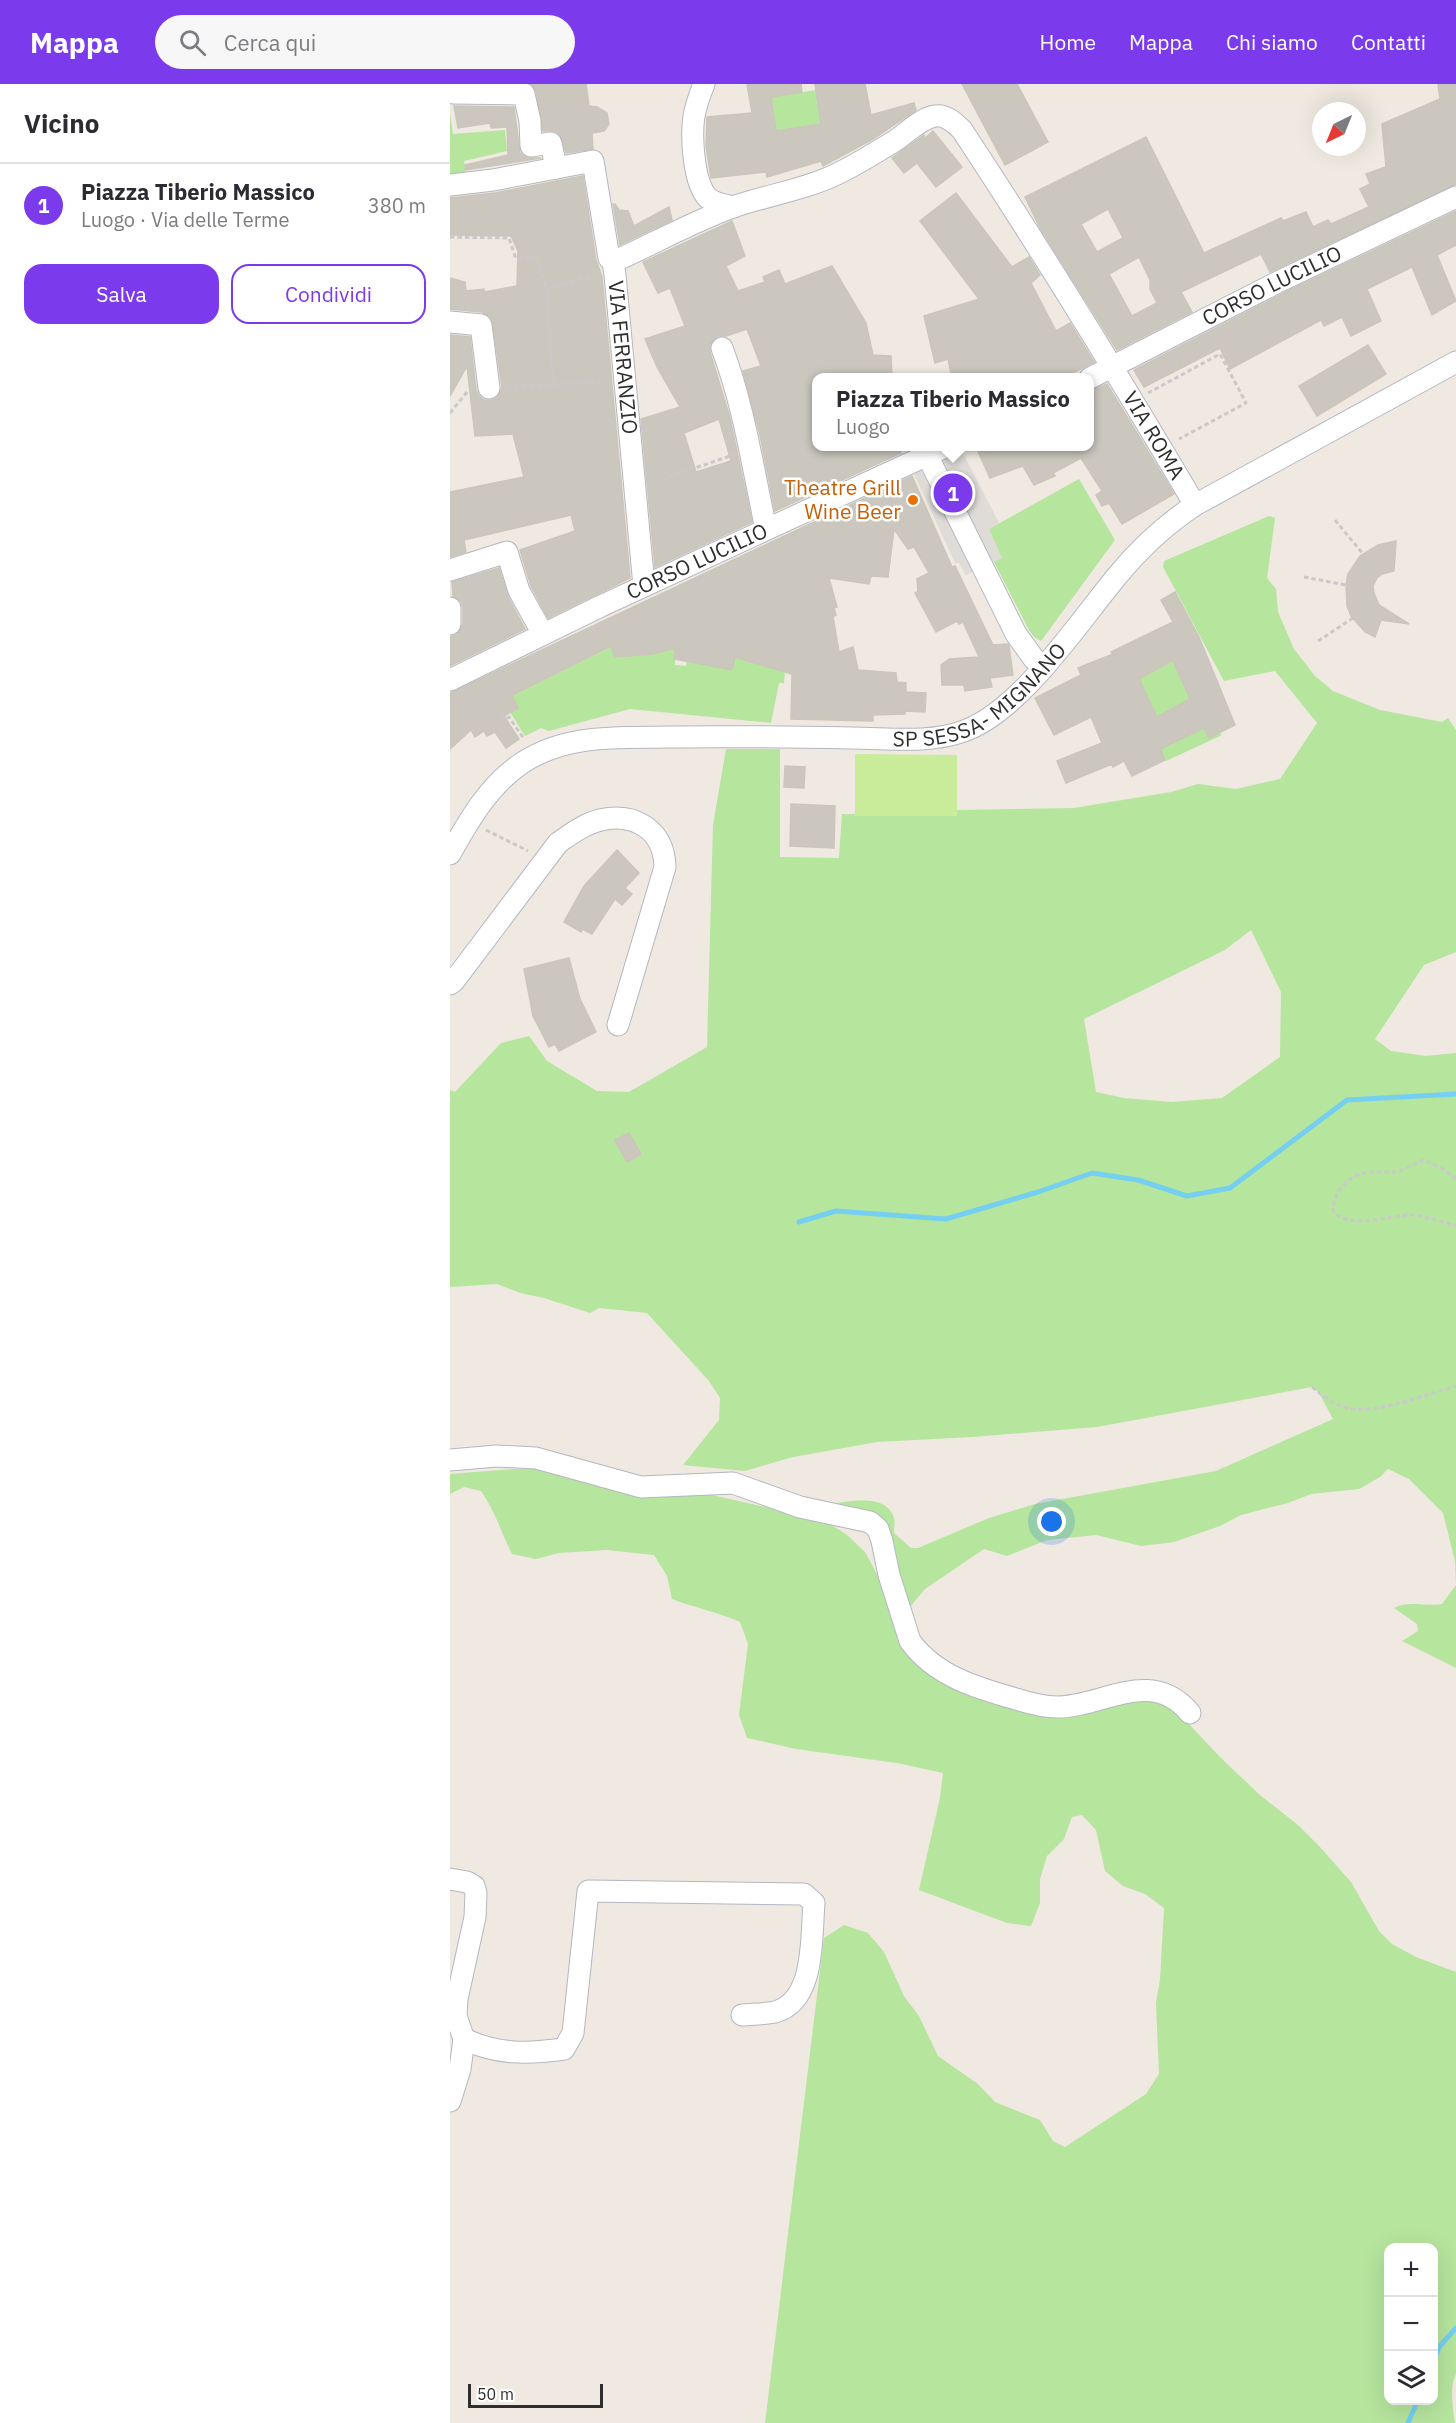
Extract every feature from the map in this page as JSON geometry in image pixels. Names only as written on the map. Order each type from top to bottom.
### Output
[{"type":"street","points":[[451,84],[453,93],[524,94],[530,121],[531,146],[551,143],[556,168]]},
{"type":"street","points":[[704,84],[694,118],[695,154],[700,187],[708,198],[717,204],[734,207]]},
{"type":"street","name":"VIA FERRANZIO","points":[[644,586],[614,269],[702,219],[837,174],[893,142],[927,119],[943,116],[962,130],[1113,366]]},
{"type":"street","points":[[450,185],[493,180],[593,161],[609,258],[614,269]]},
{"type":"street","name":"CORSO LUCILIO","points":[[1094,376],[1281,280],[1456,197]]},
{"type":"street","points":[[450,322],[481,325],[489,388]]},
{"type":"street","points":[[722,348],[731,372],[750,450],[766,529]]},
{"type":"street","name":"SP SESSA- MIGNANO","points":[[450,854],[490,791],[508,774],[534,756],[571,742],[607,737],[781,736],[904,739],[950,735],[976,726],[992,716],[1044,667],[1144,545],[1163,527],[1195,505],[1456,362]]},
{"type":"street","name":"VIA ROMA","points":[[1113,366],[1195,505]]},
{"type":"street","name":"CORSO LUCILIO","points":[[451,676],[937,451]]},
{"type":"street","points":[[927,455],[1016,634],[1034,659],[1044,667]]},
{"type":"street","points":[[450,570],[507,552],[519,591],[543,634]]},
{"type":"street","points":[[450,608],[450,624]]},
{"type":"street","points":[[450,984],[558,843],[575,831],[598,821],[630,819],[646,827],[658,838],[664,852],[662,880],[618,1025]]},
{"type":"street","points":[[450,1460],[496,1456],[536,1458],[641,1487],[733,1483],[800,1507],[870,1522],[878,1529],[910,1641],[924,1657],[944,1672],[982,1690],[1042,1706],[1068,1706],[1123,1692],[1150,1690],[1176,1700],[1190,1713]]},
{"type":"street","points":[[450,1879],[467,1882],[474,1886],[476,1893],[476,1917],[457,1999],[456,2016],[464,2039],[460,2070],[450,2101]]},
{"type":"street","points":[[464,2039],[484,2048],[529,2054],[564,2049],[573,2032],[588,1891],[804,1894],[814,1903],[809,1966],[805,1986],[794,2000],[777,2012],[742,2015]]},
{"type":"path","points":[[450,237],[509,238],[516,259],[537,257],[547,290],[553,385]]},
{"type":"path","points":[[547,290],[614,269]]},
{"type":"path","points":[[1134,402],[1220,354],[1246,403],[1182,437]]},
{"type":"path","points":[[450,413],[467,392],[489,388],[625,381]]},
{"type":"path","points":[[635,488],[750,450]]},
{"type":"path","points":[[1335,520],[1363,554]]},
{"type":"path","points":[[1304,577],[1346,585]]},
{"type":"path","points":[[1318,641],[1353,618]]},
{"type":"path","points":[[502,716],[505,720],[509,717],[534,756]]},
{"type":"path","points":[[481,828],[505,841],[547,858]]},
{"type":"path","points":[[1456,1179],[1437,1165],[1424,1160],[1396,1172],[1355,1176],[1343,1185],[1336,1195],[1333,1210],[1342,1219],[1354,1221],[1375,1220],[1397,1215],[1417,1215],[1456,1225]]},
{"type":"path","points":[[1312,1387],[1336,1404],[1366,1410],[1456,1386]]},
{"type":"green space","points":[[816,90],[821,124],[776,131],[771,97]]},
{"type":"green space","points":[[450,113],[453,134],[505,130],[507,151],[464,161],[467,178],[450,181]]},
{"type":"green space","points":[[1079,479],[1115,540],[1041,641],[1029,630],[994,562],[1001,558],[989,529]]},
{"type":"green space","points":[[1269,516],[1275,518],[1267,578],[1276,589],[1278,612],[1294,649],[1315,676],[1333,691],[1380,710],[1442,722],[1448,718],[1456,730],[1456,952],[1424,965],[1375,1039],[1391,1051],[1426,1056],[1456,1053],[1456,1585],[1455,1561],[1443,1513],[1409,1479],[1388,1469],[1380,1477],[1359,1489],[1311,1494],[1288,1503],[1241,1515],[1220,1526],[1174,1542],[1141,1546],[1096,1535],[1047,1540],[1007,1556],[984,1549],[925,1589],[910,1607],[878,1521],[836,1503],[869,1501],[884,1505],[894,1518],[894,1533],[911,1548],[918,1548],[989,1518],[1035,1504],[1216,1471],[1333,1419],[1319,1393],[1312,1387],[1097,1427],[877,1442],[793,1457],[745,1471],[683,1465],[719,1420],[720,1398],[709,1381],[647,1313],[599,1308],[590,1313],[497,1284],[450,1287],[450,1090],[455,1092],[501,1043],[529,1036],[547,1061],[597,1091],[629,1092],[707,1047],[713,825],[726,749],[780,749],[780,857],[839,858],[842,814],[957,816],[957,810],[1074,808],[1171,792],[1198,784],[1236,789],[1280,779],[1317,723],[1275,671],[1224,681],[1163,567],[1164,561]],"holes":[[[1251,930],[1281,992],[1280,1057],[1222,1098],[1171,1102],[1124,1098],[1096,1092],[1084,1019],[1225,950]]]},
{"type":"green space","points":[[611,647],[615,657],[675,648],[675,665],[686,666],[687,661],[732,670],[735,657],[785,671],[784,683],[779,683],[771,723],[630,709],[549,731],[541,728],[525,736],[510,712],[518,707],[512,695]]},
{"type":"green space","points":[[1173,660],[1190,699],[1157,717],[1139,679]]},
{"type":"green space","points":[[1204,728],[1209,738],[1219,733],[1222,735],[1166,761],[1164,757],[1162,759],[1157,750]]},
{"type":"green space","points":[[855,754],[957,755],[957,816],[855,816]]},
{"type":"green space","points":[[512,1469],[551,1469],[639,1497],[712,1495],[823,1520],[846,1534],[865,1552],[878,1576],[896,1628],[913,1656],[934,1678],[973,1697],[1028,1712],[1144,1698],[1166,1704],[1186,1721],[1261,1796],[1298,1825],[1320,1847],[1351,1882],[1379,1931],[1392,1944],[1416,1957],[1456,1972],[1456,2374],[1452,2392],[1455,2423],[765,2423],[824,1938],[844,1925],[868,1933],[884,1952],[904,1996],[919,2016],[938,2056],[978,2084],[995,2102],[1040,2120],[1053,2141],[1065,2147],[1146,2094],[1159,2074],[1156,2003],[1160,1980],[1164,1908],[1145,1894],[1123,1886],[1105,1871],[1096,1830],[1082,1815],[1072,1817],[1064,1839],[1047,1856],[1040,1879],[1040,1903],[1031,1926],[1007,1923],[919,1890],[940,1798],[943,1773],[897,1763],[796,1749],[747,1738],[739,1715],[748,1644],[740,1622],[672,1599],[667,1576],[654,1555],[607,1550],[559,1553],[536,1559],[512,1554],[481,1491],[464,1487],[450,1494],[450,1474]]},
{"type":"green space","points":[[1456,1585],[1456,1668],[1402,1641],[1418,1631],[1417,1624],[1394,1608],[1406,1604],[1442,1604]]},
{"type":"shaded area","points":[[938,451],[962,451],[999,523],[989,529],[1002,558],[966,575],[959,563],[955,563],[909,463]]},
{"type":"building","points":[[531,84],[586,84],[589,106],[597,107],[607,113],[609,124],[604,131],[592,133],[593,149],[566,153],[560,134],[555,131],[543,131],[536,91]]},
{"type":"building","points":[[747,84],[801,84],[802,92],[771,97],[776,131],[821,124],[815,84],[865,84],[871,115],[914,103],[916,110],[873,139],[823,166],[821,161],[767,177],[766,172],[711,178],[706,146],[707,117],[752,113]]},
{"type":"building","points":[[962,84],[1017,84],[1048,142],[1005,165]]},
{"type":"building","points":[[1438,84],[1456,84],[1456,184],[1270,272],[1261,254],[1181,292],[1192,312],[1117,350],[1040,228],[1025,197],[1146,137],[1204,253],[1281,218],[1283,221],[1306,212],[1313,227],[1328,220],[1331,224],[1369,207],[1360,189],[1370,184],[1366,174],[1386,167],[1382,124],[1440,99]],"holes":[[[1108,209],[1123,238],[1097,252],[1081,224]],[[1139,257],[1150,280],[1150,289],[1157,303],[1132,316],[1109,274]]]},
{"type":"building","points":[[454,106],[514,107],[520,153],[527,158],[541,158],[466,170],[465,165],[508,155],[507,127],[491,128],[490,123],[458,128]]},
{"type":"building","points":[[933,131],[962,167],[936,187],[917,163],[904,173],[892,158]]},
{"type":"building","points":[[583,176],[596,260],[602,277],[630,578],[548,618],[531,586],[520,550],[575,531],[571,515],[464,540],[466,552],[450,557],[450,492],[524,477],[513,434],[475,436],[467,366],[450,396],[450,335],[470,337],[476,390],[479,396],[485,400],[497,398],[502,387],[492,319],[482,312],[450,309],[450,278],[465,282],[466,291],[484,289],[484,292],[517,286],[518,251],[511,236],[450,235],[450,198],[495,193]]},
{"type":"building","points":[[956,193],[1012,267],[1029,257],[1040,275],[1031,283],[1056,331],[1070,323],[1094,362],[1073,373],[951,373],[948,359],[935,363],[924,316],[979,299],[920,221]]},
{"type":"building","points":[[613,204],[619,210],[628,211],[634,226],[669,207],[672,220],[620,245]]},
{"type":"building","points":[[1456,211],[1456,245],[1437,255],[1456,301],[1432,315],[1412,267],[1367,289],[1381,321],[1351,336],[1342,317],[1324,326],[1321,320],[1230,369],[1220,348],[1144,387],[1134,370],[1286,292]]},
{"type":"building","points":[[732,221],[745,256],[726,266],[738,291],[765,282],[763,277],[779,270],[785,284],[832,266],[866,323],[873,355],[891,356],[892,373],[812,373],[812,451],[900,451],[901,453],[775,511],[760,435],[743,371],[761,366],[747,329],[726,336],[717,336],[710,345],[710,352],[730,418],[752,522],[655,567],[641,419],[680,407],[657,367],[645,339],[685,326],[670,288],[658,293],[643,262]],"holes":[[[719,419],[731,461],[696,472],[684,433]]]},
{"type":"building","points":[[1368,345],[1386,374],[1317,416],[1299,386]]},
{"type":"building","points":[[1107,384],[1174,494],[1122,524],[1109,503],[1102,506],[1096,495],[1102,491],[1081,458],[1053,473],[1055,476],[1034,485],[1023,466],[990,478],[978,451],[1094,451],[1094,389]]},
{"type":"building","points":[[912,476],[952,567],[955,566],[993,645],[1008,644],[1013,675],[990,678],[992,687],[965,691],[964,685],[942,685],[941,665],[949,659],[979,657],[963,622],[959,624],[957,621],[936,632],[915,593],[918,591],[917,579],[929,573],[914,547],[908,549],[894,529],[888,577],[871,576],[869,584],[829,578],[837,607],[834,608],[836,615],[833,617],[839,652],[853,647],[858,670],[896,673],[897,682],[906,683],[906,692],[926,693],[925,712],[905,711],[905,714],[873,715],[873,721],[791,719],[792,674],[735,657],[732,670],[674,659],[675,648],[652,654],[615,657],[611,646],[512,695],[518,708],[504,716],[519,739],[506,748],[495,732],[487,736],[484,731],[475,737],[471,730],[450,749],[450,693]]},
{"type":"building","points":[[1396,541],[1394,571],[1377,578],[1373,586],[1374,593],[1379,605],[1409,624],[1381,620],[1375,637],[1365,632],[1351,616],[1347,606],[1348,574],[1360,556],[1378,545]]},
{"type":"building","points":[[499,568],[508,597],[525,629],[450,666],[450,637],[457,635],[463,624],[463,607],[461,601],[453,596],[452,582]]},
{"type":"building","points":[[1175,592],[1199,637],[1235,725],[1209,738],[1204,728],[1160,749],[1165,760],[1132,776],[1124,761],[1066,783],[1057,761],[1102,743],[1091,717],[1054,735],[1035,698],[1081,675],[1078,668],[1113,654],[1111,652],[1173,622],[1161,600]],"holes":[[[1173,660],[1190,699],[1157,717],[1139,679]]]},
{"type":"building","points":[[785,766],[805,767],[804,788],[784,787]]},
{"type":"building","points":[[791,804],[835,806],[834,848],[790,846]]},
{"type":"building","points":[[617,850],[639,873],[625,888],[632,894],[622,905],[615,899],[592,934],[582,929],[581,932],[564,922],[584,886]]},
{"type":"building","points":[[569,958],[580,999],[596,1032],[559,1051],[555,1044],[549,1047],[533,1016],[524,969]]},
{"type":"building","points":[[629,1133],[641,1154],[627,1162],[615,1140]]},
{"type":"waterway","points":[[799,1222],[836,1211],[946,1219],[1038,1192],[1092,1173],[1138,1180],[1187,1196],[1230,1188],[1347,1100],[1456,1094]]},
{"type":"waterway","points":[[1437,2351],[1456,2328]]},
{"type":"waterway","points":[[1408,2423],[1416,2405]]},
{"type":"place","name":"Piazza Tiberio Massico","points":[[953,493]]},
{"type":"place","name":"Theatre Grill Wine Beer","points":[[913,500]]}]
